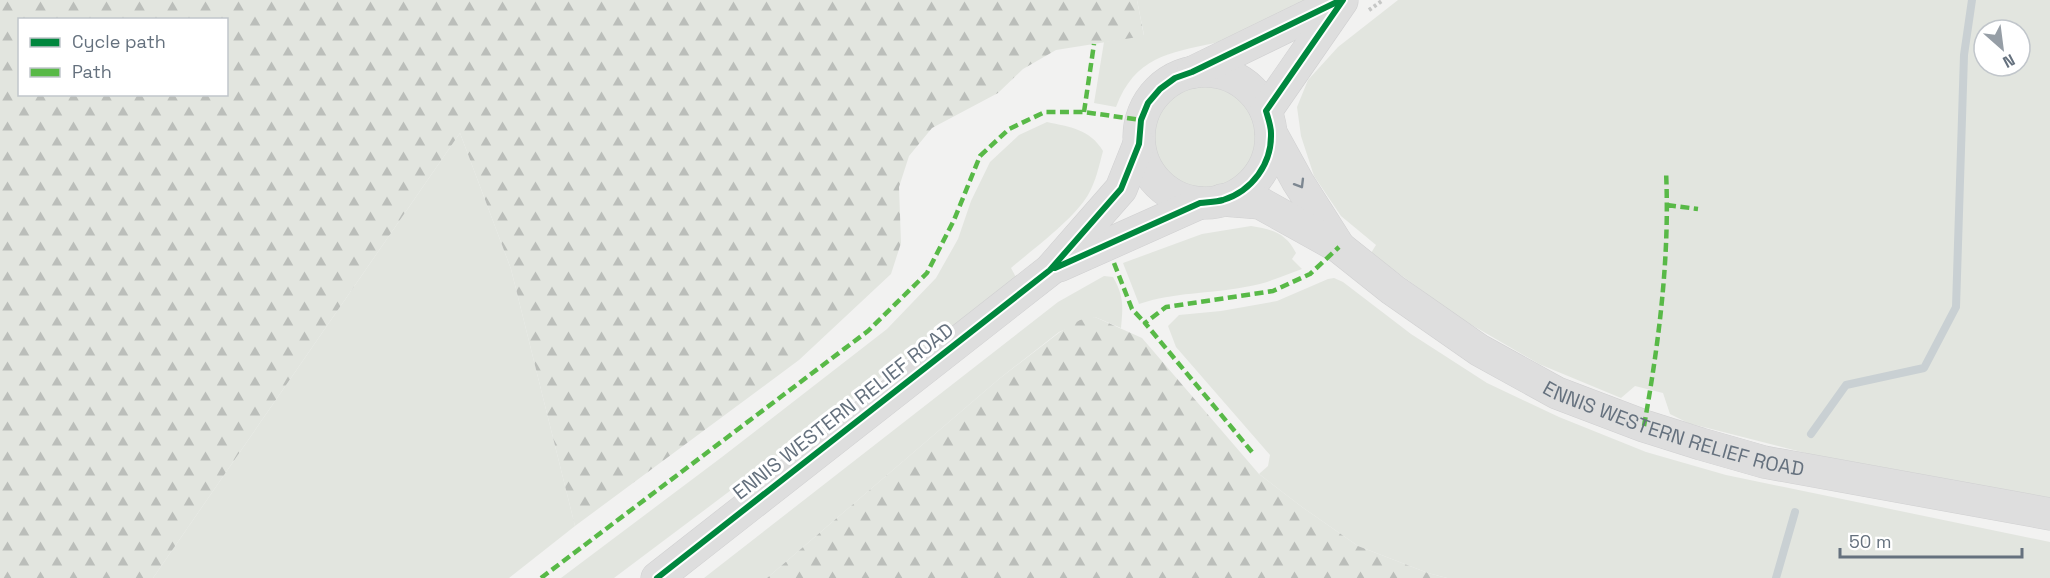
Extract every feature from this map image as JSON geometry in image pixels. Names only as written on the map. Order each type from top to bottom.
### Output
[{"type":"main road","points":[[1192,72],[1215,71],[1236,78],[1254,92],[1269,122],[1269,155],[1259,175],[1243,191],[1211,202],[1178,197],[1159,184],[1146,166],[1139,144],[1142,120],[1148,103],[1160,89],[1175,78],[1350,4]]},
{"type":"main road","points":[[1269,122],[1350,4]]},
{"type":"main road","name":"ENNIS WESTERN RELIEF ROAD","points":[[1269,122],[1298,182],[1339,247]]},
{"type":"main road","name":"ENNIS WESTERN RELIEF ROAD","points":[[657,578],[1050,270],[1121,189],[1139,144]]},
{"type":"main road","name":"ENNIS WESTERN RELIEF ROAD","points":[[1050,270],[1211,202],[1260,203],[1339,247],[1393,290],[1479,350],[1557,393],[1633,422],[1764,462],[2050,514]]},
{"type":"path","points":[[1350,4],[1383,0]]},
{"type":"green space","points":[[0,0],[1137,0],[1144,36],[1056,50],[1023,69],[998,93],[932,128],[909,156],[899,187],[901,243],[891,274],[799,360],[575,526],[511,269],[460,133],[153,578],[0,578]]},
{"type":"green space","points":[[1137,0],[1317,0],[1284,20],[1265,28],[1168,54],[1155,60],[1133,77],[1116,107],[1094,103],[1104,42],[1144,35]]},
{"type":"green space","points":[[1398,0],[2050,0],[2050,500],[1825,458],[1688,423],[1670,414],[1663,393],[1635,386],[1621,398],[1539,364],[1458,317],[1371,253],[1376,245],[1341,216],[1314,176],[1301,136],[1297,107],[1308,80],[1338,47]]},
{"type":"green space","points":[[1204,85],[1224,89],[1241,100],[1252,117],[1256,137],[1252,157],[1241,174],[1224,185],[1204,189],[1184,185],[1167,174],[1156,157],[1152,137],[1156,117],[1167,100],[1184,89]]},
{"type":"green space","points":[[1047,122],[1086,133],[1103,151],[1093,184],[1081,205],[1063,224],[1011,268],[1018,281],[887,373],[614,578],[561,578],[887,329],[936,278],[958,239],[971,201],[990,162],[1019,135]]},
{"type":"green space","points":[[460,133],[511,269],[575,526],[509,578],[153,578]]},
{"type":"green space","points":[[1251,226],[1283,236],[1296,253],[1292,259],[1302,269],[1252,286],[1166,297],[1139,304],[1123,263],[1202,234]]},
{"type":"green space","points":[[1104,276],[1113,277],[1121,296],[1121,328],[1095,317],[1059,332],[999,379],[767,578],[704,578],[1058,302]]},
{"type":"green space","points":[[1334,278],[1343,282],[1411,334],[1487,383],[1559,417],[1646,452],[1726,475],[2050,542],[2050,578],[1447,578],[1358,546],[1259,474],[1268,466],[1270,455],[1176,347],[1168,326],[1179,315],[1221,311],[1277,301]]},
{"type":"green space","points":[[1095,317],[1142,338],[1259,474],[1302,507],[1358,546],[1447,578],[767,578],[999,379],[1060,332],[1080,320]]},
{"type":"waterway","points":[[1811,434],[1846,385],[1924,368],[1956,307],[1964,55],[1972,0]]},
{"type":"waterway","points":[[1776,578],[1795,512]]},
{"type":"marked path","points":[[1084,112],[1094,44]]},
{"type":"marked path","points":[[541,578],[868,331],[927,273],[954,220],[980,156],[1009,129],[1045,112],[1084,112],[1141,120]]},
{"type":"marked path","points":[[1644,426],[1665,267],[1666,171]]},
{"type":"marked path","points":[[1667,205],[1698,209]]},
{"type":"marked path","points":[[1252,452],[1145,323],[1166,307],[1273,291],[1310,274],[1339,247]]},
{"type":"marked path","points":[[1114,263],[1132,309],[1145,323]]},
{"type":"cycle path","points":[[657,578],[1050,270],[1121,189],[1139,144],[1141,120],[1148,103],[1160,89],[1175,78],[1341,0]]},
{"type":"cycle path","points":[[1055,268],[1200,203],[1220,201],[1233,196],[1251,183],[1258,175],[1268,155],[1271,130],[1266,111],[1343,0]]}]
